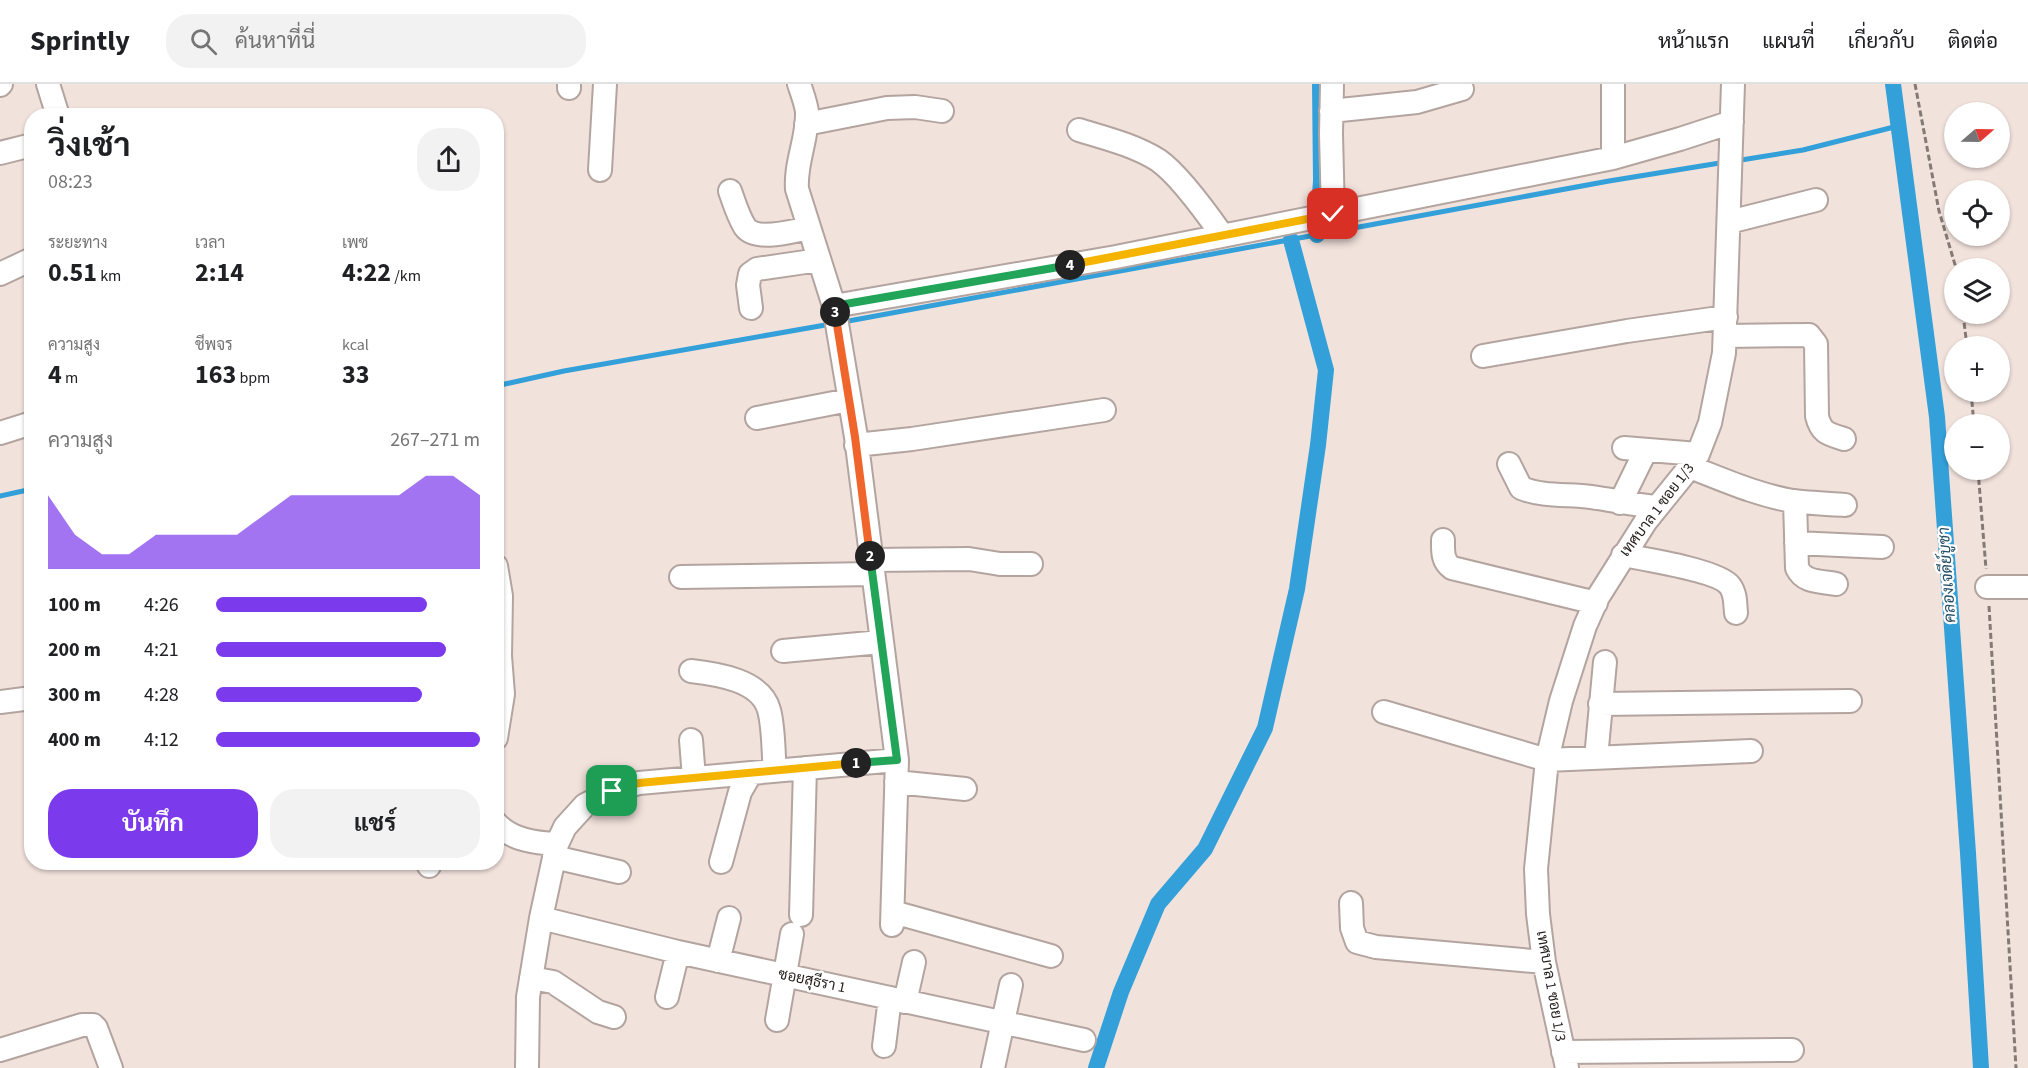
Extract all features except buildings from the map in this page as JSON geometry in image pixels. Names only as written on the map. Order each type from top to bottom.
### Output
[{"type":"street","points":[[48,84],[56,108]]},
{"type":"street","points":[[600,170],[605,84]]},
{"type":"street","points":[[799,84],[807,111],[796,174],[797,189],[836,316],[856,445],[897,771],[893,918],[1051,956]]},
{"type":"street","points":[[1324,216],[1332,84]]},
{"type":"street","points":[[1613,84],[1613,158]]},
{"type":"street","name":"เทศบาล 1 ซอย 1/3","points":[[1565,1060],[1544,962],[1536,869],[1547,760],[1561,701],[1585,626],[1596,603],[1623,555],[1656,507],[1694,460],[1710,423],[1724,353],[1733,84]]},
{"type":"street","points":[[1331,111],[1417,102],[1462,89]]},
{"type":"street","points":[[806,124],[887,108],[915,106],[942,111]]},
{"type":"street","points":[[836,316],[1116,257],[1613,158],[1732,129]]},
{"type":"street","points":[[1078,130],[1117,142],[1159,161],[1194,198],[1222,236]]},
{"type":"street","points":[[0,153],[24,147]]},
{"type":"street","points":[[730,191],[746,228],[754,235],[777,234],[809,228]]},
{"type":"street","points":[[1729,222],[1816,200]]},
{"type":"street","points":[[752,308],[748,285],[750,274],[757,269],[819,260]]},
{"type":"street","points":[[0,274],[24,263]]},
{"type":"street","points":[[1483,356],[1627,331],[1725,327],[1809,335],[1816,344],[1819,426],[1828,434],[1844,439]]},
{"type":"street","points":[[757,418],[849,400]]},
{"type":"street","points":[[856,445],[912,439],[1104,410]]},
{"type":"street","points":[[0,433],[24,426]]},
{"type":"street","points":[[1620,503],[1635,449],[1694,460],[1754,491],[1795,501],[1845,505]]},
{"type":"street","points":[[1509,464],[1521,488],[1531,492],[1591,497],[1656,507]]},
{"type":"street","points":[[1795,501],[1797,568],[1800,575],[1806,579],[1836,584]]},
{"type":"street","points":[[1443,540],[1443,556],[1452,568],[1596,603]]},
{"type":"street","points":[[1796,543],[1882,547]]},
{"type":"street","points":[[1623,555],[1711,574],[1729,584],[1734,594],[1736,613]]},
{"type":"street","points":[[681,577],[872,567],[969,559],[1000,564],[1031,564]]},
{"type":"street","points":[[1988,586],[2028,587]]},
{"type":"street","points":[[783,651],[881,642]]},
{"type":"street","points":[[1596,758],[1605,662]]},
{"type":"street","points":[[691,671],[740,680],[762,698],[769,710],[775,771]]},
{"type":"street","points":[[0,702],[24,699]]},
{"type":"street","points":[[1600,704],[1851,701]]},
{"type":"street","points":[[1384,712],[1547,760],[1751,750]]},
{"type":"street","points":[[691,740],[694,778]]},
{"type":"street","points":[[777,1020],[784,975],[796,924],[805,768]]},
{"type":"street","points":[[527,1068],[528,997],[541,918],[556,850],[565,827],[585,805],[612,791],[639,783],[805,768],[897,771],[964,789]]},
{"type":"street","points":[[721,862],[740,792],[751,773]]},
{"type":"street","points":[[504,830],[516,836],[619,872]]},
{"type":"street","points":[[1351,903],[1352,928],[1357,942],[1376,947],[1544,962]]},
{"type":"street","name":"ซอยสุธีรา 1","points":[[541,918],[718,961],[1084,1040]]},
{"type":"street","points":[[718,961],[729,918]]},
{"type":"street","points":[[667,997],[678,952]]},
{"type":"street","points":[[884,1046],[898,1000],[914,962]]},
{"type":"street","points":[[531,978],[553,982],[598,1012],[614,1017]]},
{"type":"street","points":[[993,1068],[1011,985]]},
{"type":"street","points":[[6,1055],[82,1025],[93,1025],[111,1068]]},
{"type":"street","points":[[1565,1060],[1792,1050]]},
{"type":"path","points":[[1915,84],[1939,211],[1953,258]]},
{"type":"path","points":[[1979,480],[1988,586],[2016,1068]]},
{"type":"waterway","points":[[1317,235],[1321,181],[1320,84]]},
{"type":"waterway","name":"คลองเจดีย์บูชา","points":[[1893,84],[1937,417],[1981,1068]]},
{"type":"waterway","points":[[1735,161],[1803,150],[1898,126]]},
{"type":"waterway","points":[[843,322],[1609,181],[1726,162]]},
{"type":"waterway","points":[[1096,1068],[1121,992],[1158,904],[1205,849],[1265,728],[1297,589],[1318,445],[1326,370],[1291,240]]},
{"type":"waterway","points":[[504,384],[564,371],[831,324]]},
{"type":"waterway","points":[[0,496],[24,491]]},
{"type":"route","points":[[612,791],[639,783],[897,760],[855,437],[834,306],[1116,257],[1333,214]]}]
